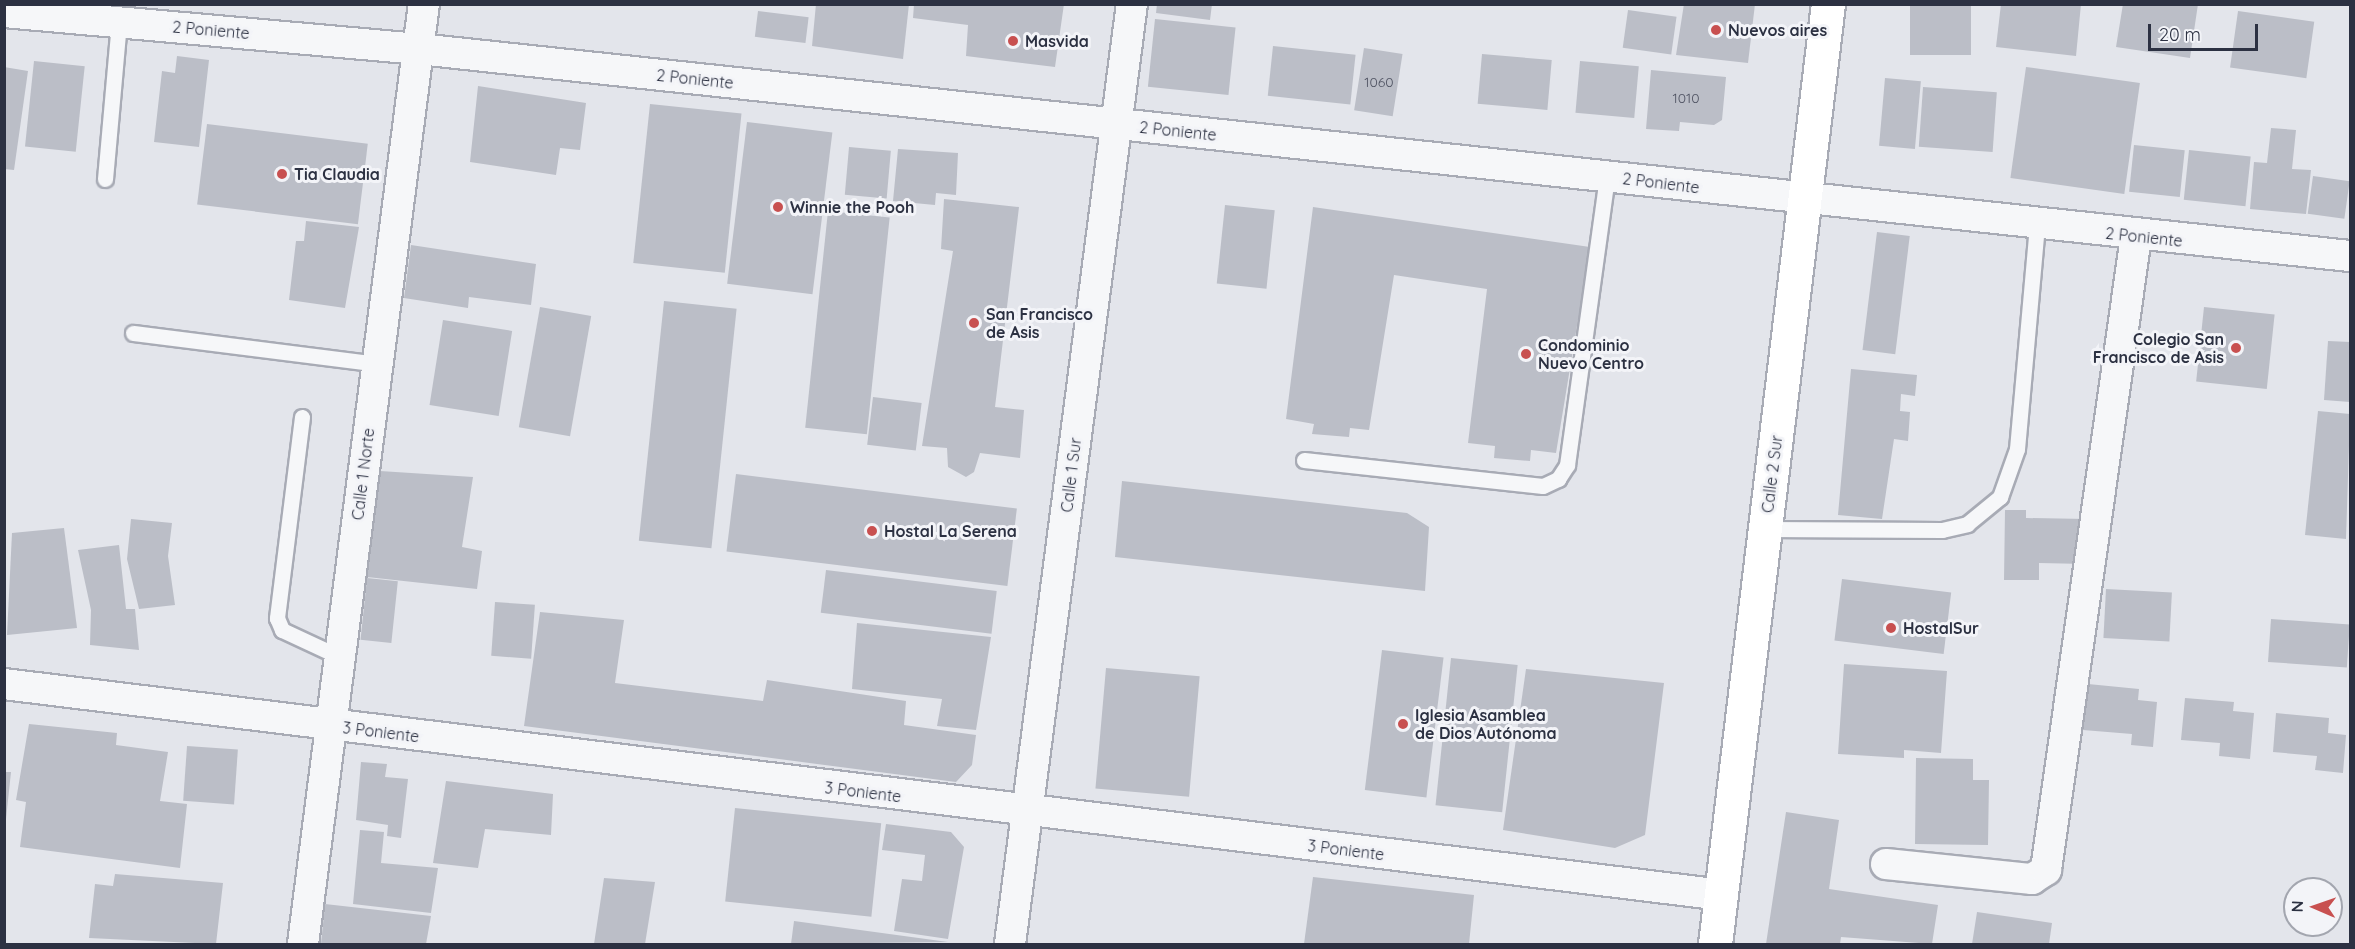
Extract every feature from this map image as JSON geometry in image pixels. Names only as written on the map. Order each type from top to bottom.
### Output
[{"type":"main road","name":"Calle 2 Sur","points":[[1715,945],[1828,4]]},
{"type":"street","name":"Calle 1 Norte","points":[[303,945],[424,4]]},
{"type":"street","name":"Calle 1 Sur","points":[[1010,945],[1132,4]]},
{"type":"street","name":"2 Poniente","points":[[4,12],[419,49],[1607,176],[1804,201],[2136,237],[2350,256]]},
{"type":"street","points":[[1886,864],[2032,879],[2046,870],[2136,237]]},
{"type":"street","name":"3 Poniente","points":[[4,684],[1028,812],[1722,895]]},
{"type":"lane","points":[[105,179],[119,22]]},
{"type":"lane","points":[[1304,460],[1543,486],[1558,479],[1567,465],[1607,176]]},
{"type":"lane","points":[[1765,529],[1942,530],[1967,524],[2000,497],[2018,449],[2037,226]]},
{"type":"lane","points":[[133,333],[378,364]]},
{"type":"lane","points":[[302,417],[277,618],[282,630],[340,657]]},
{"type":"building","points":[[816,4],[909,4],[903,59],[812,46]]},
{"type":"building","name":"Masvida","points":[[914,4],[1064,4],[1055,67],[966,56],[968,25],[913,18]]},
{"type":"building","points":[[1157,4],[1212,4],[1210,20],[1156,13]]},
{"type":"building","name":"Nuevos aires","points":[[1684,4],[1755,4],[1748,63],[1676,55]]},
{"type":"building","points":[[1910,4],[1971,4],[1971,55],[1910,55]]},
{"type":"building","points":[[2001,4],[2081,4],[2076,56],[1996,47]]},
{"type":"building","points":[[2123,4],[2198,4],[2190,58],[2116,47]]},
{"type":"building","points":[[1628,10],[1677,17],[1671,54],[1623,48]]},
{"type":"building","points":[[758,11],[809,17],[805,43],[755,37]]},
{"type":"building","points":[[2238,11],[2314,22],[2306,78],[2230,67]]},
{"type":"building","points":[[1155,19],[1236,27],[1228,95],[1148,87]]},
{"type":"building","points":[[1273,46],[1356,55],[1350,104],[1268,96]]},
{"type":"building","points":[[1364,48],[1403,54],[1393,116],[1354,110]]},
{"type":"building","points":[[1482,54],[1552,60],[1547,110],[1478,104]]},
{"type":"building","points":[[177,56],[209,60],[199,147],[154,142],[162,71],[175,73]]},
{"type":"building","points":[[34,61],[85,66],[76,152],[25,147]]},
{"type":"building","points":[[1580,61],[1639,66],[1634,118],[1575,113]]},
{"type":"building","points":[[4,67],[28,71],[14,170],[4,169]]},
{"type":"building","points":[[2026,67],[2140,83],[2124,194],[2010,178]]},
{"type":"building","points":[[1651,70],[1726,77],[1722,120],[1714,125],[1680,122],[1679,131],[1646,129]]},
{"type":"building","points":[[1885,78],[1921,81],[1915,149],[1879,146]]},
{"type":"building","points":[[478,86],[586,103],[580,150],[560,148],[556,175],[470,162]]},
{"type":"building","points":[[1923,87],[1997,92],[1993,152],[1919,147]]},
{"type":"building","points":[[650,104],[741,114],[725,273],[633,263]]},
{"type":"building","name":"Winnie the Pooh","points":[[747,122],[832,132],[812,294],[727,284]]},
{"type":"building","name":"Tia Claudia","points":[[207,124],[368,144],[358,224],[197,204]]},
{"type":"building","points":[[2271,128],[2296,130],[2292,169],[2311,170],[2306,214],[2250,209],[2254,162],[2267,163]]},
{"type":"building","points":[[2134,145],[2185,150],[2180,197],[2129,192]]},
{"type":"building","points":[[849,147],[891,151],[887,198],[845,195]]},
{"type":"building","points":[[898,149],[958,153],[956,195],[936,193],[935,205],[893,201]]},
{"type":"building","points":[[2189,150],[2251,156],[2245,206],[2184,200]]},
{"type":"building","points":[[2313,176],[2350,181],[2344,219],[2308,214]]},
{"type":"building","name":"San Francisco de Asis","points":[[944,199],[1019,207],[995,407],[1024,410],[1020,458],[980,453],[974,472],[966,477],[948,467],[947,448],[922,446],[953,251],[941,249]]},
{"type":"building","points":[[1225,205],[1275,210],[1266,289],[1217,284]]},
{"type":"building","name":"Condominio Nuevo Centro","points":[[1313,207],[1590,247],[1556,453],[1531,450],[1530,461],[1494,458],[1495,446],[1468,443],[1487,289],[1394,275],[1369,430],[1350,428],[1349,437],[1312,434],[1314,424],[1286,419]]},
{"type":"building","points":[[828,211],[890,217],[867,434],[805,428]]},
{"type":"building","points":[[306,221],[359,227],[345,308],[289,300],[296,241],[304,241]]},
{"type":"building","points":[[1877,232],[1910,236],[1895,354],[1862,350]]},
{"type":"building","points":[[411,245],[536,264],[531,305],[469,297],[468,308],[404,298]]},
{"type":"building","points":[[664,301],[737,309],[711,548],[639,541]]},
{"type":"building","points":[[540,307],[591,316],[570,436],[519,427]]},
{"type":"building","name":"Colegio San Francisco de Asis","points":[[2204,307],[2275,314],[2267,389],[2196,382]]},
{"type":"building","points":[[443,320],[512,331],[499,416],[430,405]]},
{"type":"building","points":[[2328,341],[2350,342],[2350,402],[2324,400]]},
{"type":"building","points":[[1851,369],[1917,375],[1915,396],[1901,394],[1900,411],[1910,412],[1908,441],[1894,439],[1882,519],[1838,515]]},
{"type":"building","points":[[873,397],[922,403],[916,451],[867,445]]},
{"type":"building","points":[[2318,411],[2350,414],[2346,539],[2305,535]]},
{"type":"building","points":[[380,471],[473,477],[462,547],[482,551],[477,589],[367,577]]},
{"type":"building","name":"Hostal La Serena","points":[[736,474],[1017,508],[1007,586],[726,551]]},
{"type":"building","points":[[1122,481],[1407,513],[1429,527],[1425,591],[1115,557]]},
{"type":"building","points":[[2005,510],[2026,510],[2026,518],[2087,519],[2086,564],[2039,563],[2039,580],[2004,580]]},
{"type":"building","points":[[131,519],[172,523],[168,556],[175,605],[139,609],[127,559]]},
{"type":"building","points":[[64,528],[77,628],[7,635],[12,533]]},
{"type":"building","points":[[119,545],[126,609],[135,609],[139,650],[90,645],[91,610],[78,550]]},
{"type":"building","points":[[826,570],[997,591],[991,634],[821,613]]},
{"type":"building","points":[[367,578],[398,581],[391,643],[361,640]]},
{"type":"building","name":"HostalSur","points":[[1842,579],[1951,592],[1944,654],[1834,641]]},
{"type":"building","points":[[2106,589],[2172,592],[2169,641],[2103,638]]},
{"type":"building","points":[[495,602],[535,605],[531,659],[491,656]]},
{"type":"building","points":[[540,612],[624,620],[615,683],[763,701],[767,680],[906,701],[904,725],[976,735],[972,765],[956,782],[524,726]]},
{"type":"building","points":[[2271,619],[2350,625],[2347,667],[2268,662]]},
{"type":"building","points":[[857,623],[991,637],[976,730],[937,726],[942,699],[852,689]]},
{"type":"building","name":"Iglesia Asamblea de Dios Autónoma","points":[[1382,650],[1444,658],[1426,798],[1365,790]]},
{"type":"building","points":[[1451,658],[1518,665],[1502,812],[1436,805]]},
{"type":"building","points":[[1844,664],[1947,671],[1941,753],[1904,750],[1904,758],[1838,754]]},
{"type":"building","points":[[1106,668],[1200,676],[1189,797],[1095,789]]},
{"type":"building","points":[[1526,669],[1664,683],[1645,835],[1615,848],[1503,830]]},
{"type":"building","points":[[2088,684],[2139,689],[2138,700],[2157,702],[2153,747],[2131,745],[2132,734],[2083,730]]},
{"type":"building","points":[[2185,698],[2234,702],[2233,711],[2254,713],[2250,759],[2219,756],[2220,743],[2181,740]]},
{"type":"building","points":[[2276,713],[2329,718],[2328,733],[2346,735],[2343,773],[2315,770],[2317,756],[2273,752]]},
{"type":"building","points":[[29,724],[117,733],[116,745],[168,752],[160,801],[187,804],[180,868],[20,847],[26,802],[16,800]]},
{"type":"building","points":[[187,746],[238,750],[234,804],[183,801]]},
{"type":"building","points":[[1916,758],[1973,759],[1973,780],[1989,780],[1988,845],[1915,844]]},
{"type":"building","points":[[361,762],[387,764],[385,777],[408,779],[401,838],[387,836],[388,825],[356,820]]},
{"type":"building","points":[[4,772],[11,772],[6,819],[4,819]]},
{"type":"building","points":[[446,781],[553,794],[551,835],[485,829],[478,868],[433,863]]},
{"type":"building","points":[[735,808],[881,823],[871,917],[725,901]]},
{"type":"building","points":[[1786,812],[1839,820],[1829,889],[1938,905],[1932,944],[1841,937],[1840,944],[1766,944]]},
{"type":"building","points":[[886,824],[951,832],[964,847],[948,939],[894,931],[902,879],[922,881],[925,855],[882,850]]},
{"type":"building","points":[[360,830],[384,832],[381,863],[438,868],[431,913],[353,904]]},
{"type":"building","points":[[115,874],[223,883],[216,944],[89,938],[95,884],[113,886]]},
{"type":"building","points":[[1313,877],[1474,895],[1469,944],[1304,944]]},
{"type":"building","points":[[604,878],[655,882],[645,944],[594,944]]},
{"type":"building","points":[[325,904],[431,916],[426,944],[321,944]]},
{"type":"building","points":[[1977,912],[2052,923],[2049,944],[1972,944]]},
{"type":"building","points":[[794,921],[948,942],[791,944]]},
{"type":"place","name":"Nuevos aires","points":[[1716,30]]},
{"type":"place","name":"Masvida","points":[[1013,41]]},
{"type":"place","name":"Tia Claudia","points":[[282,174]]},
{"type":"place","name":"Winnie the Pooh","points":[[778,207]]},
{"type":"place","name":"San Francisco de Asis","points":[[974,323]]},
{"type":"place","name":"Colegio San Francisco de Asis","points":[[2236,348]]},
{"type":"place","name":"Condominio Nuevo Centro","points":[[1526,354]]},
{"type":"place","name":"Hostal La Serena","points":[[872,531]]},
{"type":"place","name":"HostalSur","points":[[1891,628]]},
{"type":"place","name":"Iglesia Asamblea de Dios Autónoma","points":[[1403,724]]}]
